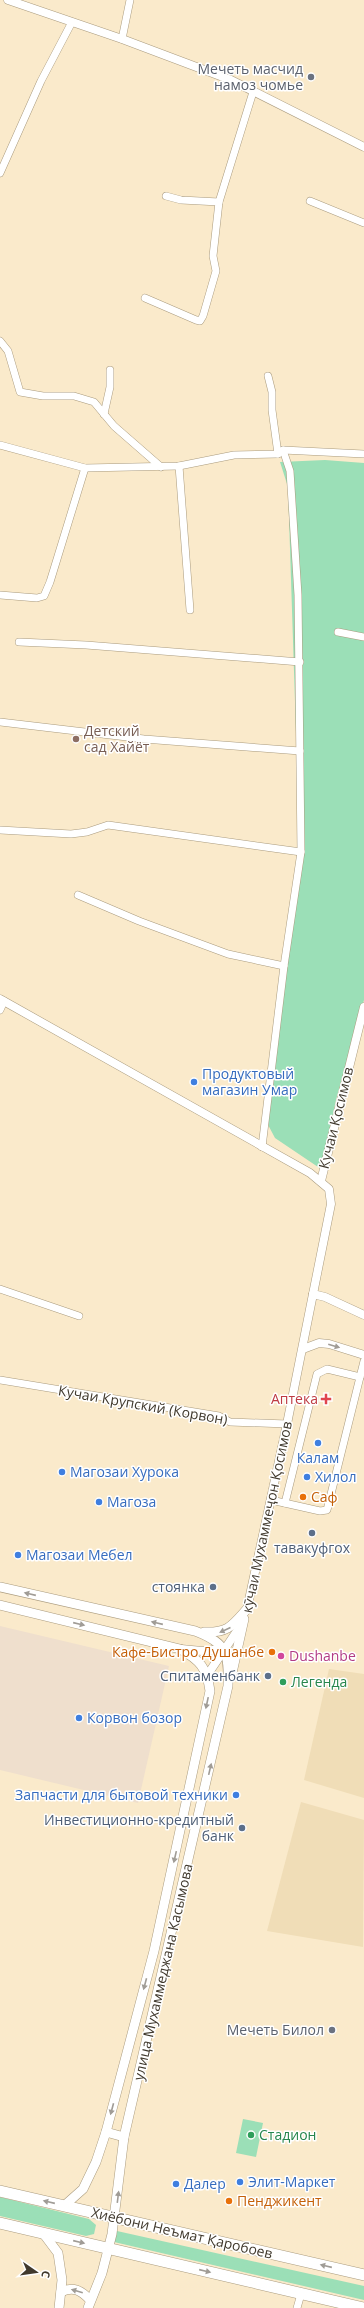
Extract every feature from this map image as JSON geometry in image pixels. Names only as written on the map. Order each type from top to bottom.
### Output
[{"type":"highway","name":"Хиёбони Неъмат Қаробоев","points":[[0,2191],[364,2275]]},
{"type":"highway","points":[[0,2223],[363,2308]]},
{"type":"main road","points":[[0,1587],[195,1631],[212,1638],[224,1649]]},
{"type":"main road","points":[[0,1605],[180,1649],[195,1657],[208,1674],[210,1690],[181,1832],[154,1951],[106,2132],[96,2162],[83,2189],[65,2205]]},
{"type":"main road","points":[[195,1631],[219,1632],[232,1627],[247,1609]]},
{"type":"main road","points":[[228,1686],[244,1619]]},
{"type":"main road","name":"улица Мухаммеджана Касымова","points":[[89,2304],[108,2249],[115,2217],[124,2137],[228,1686],[229,1666],[224,1649]]},
{"type":"main road","points":[[106,2132],[124,2137]]},
{"type":"main road","points":[[43,2233],[58,2253],[62,2280],[59,2308]]},
{"type":"main road","points":[[61,2292],[67,2289],[76,2289],[89,2304]]},
{"type":"street","points":[[8,0],[122,39],[231,80],[252,92],[364,147]]},
{"type":"street","points":[[122,39],[130,0]]},
{"type":"street","points":[[0,173],[41,81],[72,22]]},
{"type":"street","points":[[145,298],[200,321],[216,271],[213,256],[219,202],[252,92]]},
{"type":"street","points":[[166,196],[181,200],[219,202]]},
{"type":"street","points":[[310,201],[364,224]]},
{"type":"street","points":[[0,341],[8,350],[20,392],[43,396],[82,398],[94,402],[139,450],[161,467]]},
{"type":"street","points":[[104,414],[110,387],[110,370]]},
{"type":"street","points":[[262,1147],[284,966],[301,852],[300,662],[290,471],[281,452],[272,410],[272,392],[268,376]]},
{"type":"street","points":[[0,445],[85,468],[179,466],[234,455],[281,452],[364,454]]},
{"type":"street","points":[[179,466],[190,610]]},
{"type":"street","points":[[0,595],[37,598],[44,596],[50,582],[85,468]]},
{"type":"street","points":[[338,632],[364,637]]},
{"type":"street","points":[[19,642],[86,645],[300,662]]},
{"type":"street","points":[[0,722],[144,739],[300,751]]},
{"type":"street","points":[[0,830],[71,834],[87,832],[108,825],[301,852]]},
{"type":"street","points":[[78,895],[139,921],[228,954],[284,966]]},
{"type":"street","points":[[0,1010],[2,1000],[310,1173],[321,1181]]},
{"type":"street","name":"Кучаи Қосимов","points":[[321,1181],[364,1007]]},
{"type":"street","name":"кӯчаи Мухаммеҷон Қосимов","points":[[208,1674],[224,1649],[234,1637],[244,1619],[247,1609],[288,1424],[331,1204],[329,1189],[321,1181]]},
{"type":"street","points":[[0,1289],[79,1316]]},
{"type":"street","points":[[314,1294],[325,1297],[364,1315]]},
{"type":"street","points":[[303,1349],[319,1343],[329,1344],[364,1355]]},
{"type":"street","points":[[271,1500],[320,1511],[328,1508],[364,1361]]},
{"type":"street","points":[[285,1503],[317,1374],[326,1369],[360,1376]]},
{"type":"street","name":"Кучаи Крупский (Корвон)","points":[[0,1380],[218,1416],[230,1422],[288,1424]]},
{"type":"street","points":[[180,1649],[202,1651],[224,1649]]},
{"type":"street","points":[[297,2308],[301,2294]]},
{"type":"shaded area","name":"Корвон бозор","points":[[0,1626],[169,1666],[138,1803],[0,1770]]},
{"type":"shaded area","points":[[329,1669],[364,1674],[364,1798],[304,1780]]},
{"type":"shaded area","points":[[301,1802],[364,1820],[363,1947],[267,1931]]},
{"type":"green space","points":[[325,460],[364,463],[364,1000],[336,1100],[321,1169],[275,1138],[266,1121],[300,856],[288,487],[280,462]]},
{"type":"green space","points":[[243,2119],[263,2123],[256,2157],[236,2153]]},
{"type":"green space","points":[[0,2197],[89,2219],[96,2225],[94,2234],[86,2236],[0,2216]]},
{"type":"green space","points":[[117,2231],[364,2286],[364,2300],[114,2242]]},
{"type":"place","name":"Мечеть масчид намоз чомье","points":[[311,77]]},
{"type":"place","name":"Детский сад Хайёт","points":[[76,739]]},
{"type":"place","name":"Продуктовый магазин Умар","points":[[194,1082]]},
{"type":"place","name":"Аптека","points":[[326,1399]]},
{"type":"place","name":"Калам","points":[[318,1443]]},
{"type":"place","name":"Магозаи Хурока","points":[[62,1472]]},
{"type":"place","name":"Хилол","points":[[307,1477]]},
{"type":"place","name":"Саф","points":[[303,1497]]},
{"type":"place","name":"Магоза","points":[[99,1502]]},
{"type":"place","name":"тавакуфгох","points":[[312,1533]]},
{"type":"place","name":"Магозаи Мебел","points":[[18,1555]]},
{"type":"place","name":"стоянка","points":[[213,1587]]},
{"type":"place","name":"Кафе-Бистро Душанбе","points":[[272,1652]]},
{"type":"place","name":"Dushanbe","points":[[281,1656]]},
{"type":"place","name":"Спитаменбанк","points":[[268,1676]]},
{"type":"place","name":"Легенда","points":[[283,1682]]},
{"type":"place","name":"Корвон бозор","points":[[79,1718]]},
{"type":"place","name":"Запчасти для бытовой техники","points":[[236,1795]]},
{"type":"place","name":"Инвестиционно-кредитный банк","points":[[242,1828]]},
{"type":"place","name":"Мечеть Билол","points":[[332,2030]]},
{"type":"place","name":"Стадион","points":[[251,2135]]},
{"type":"place","name":"Элит-Маркет","points":[[240,2182]]},
{"type":"place","name":"Далер","points":[[176,2184]]},
{"type":"place","name":"Пенджикент","points":[[229,2201]]}]
